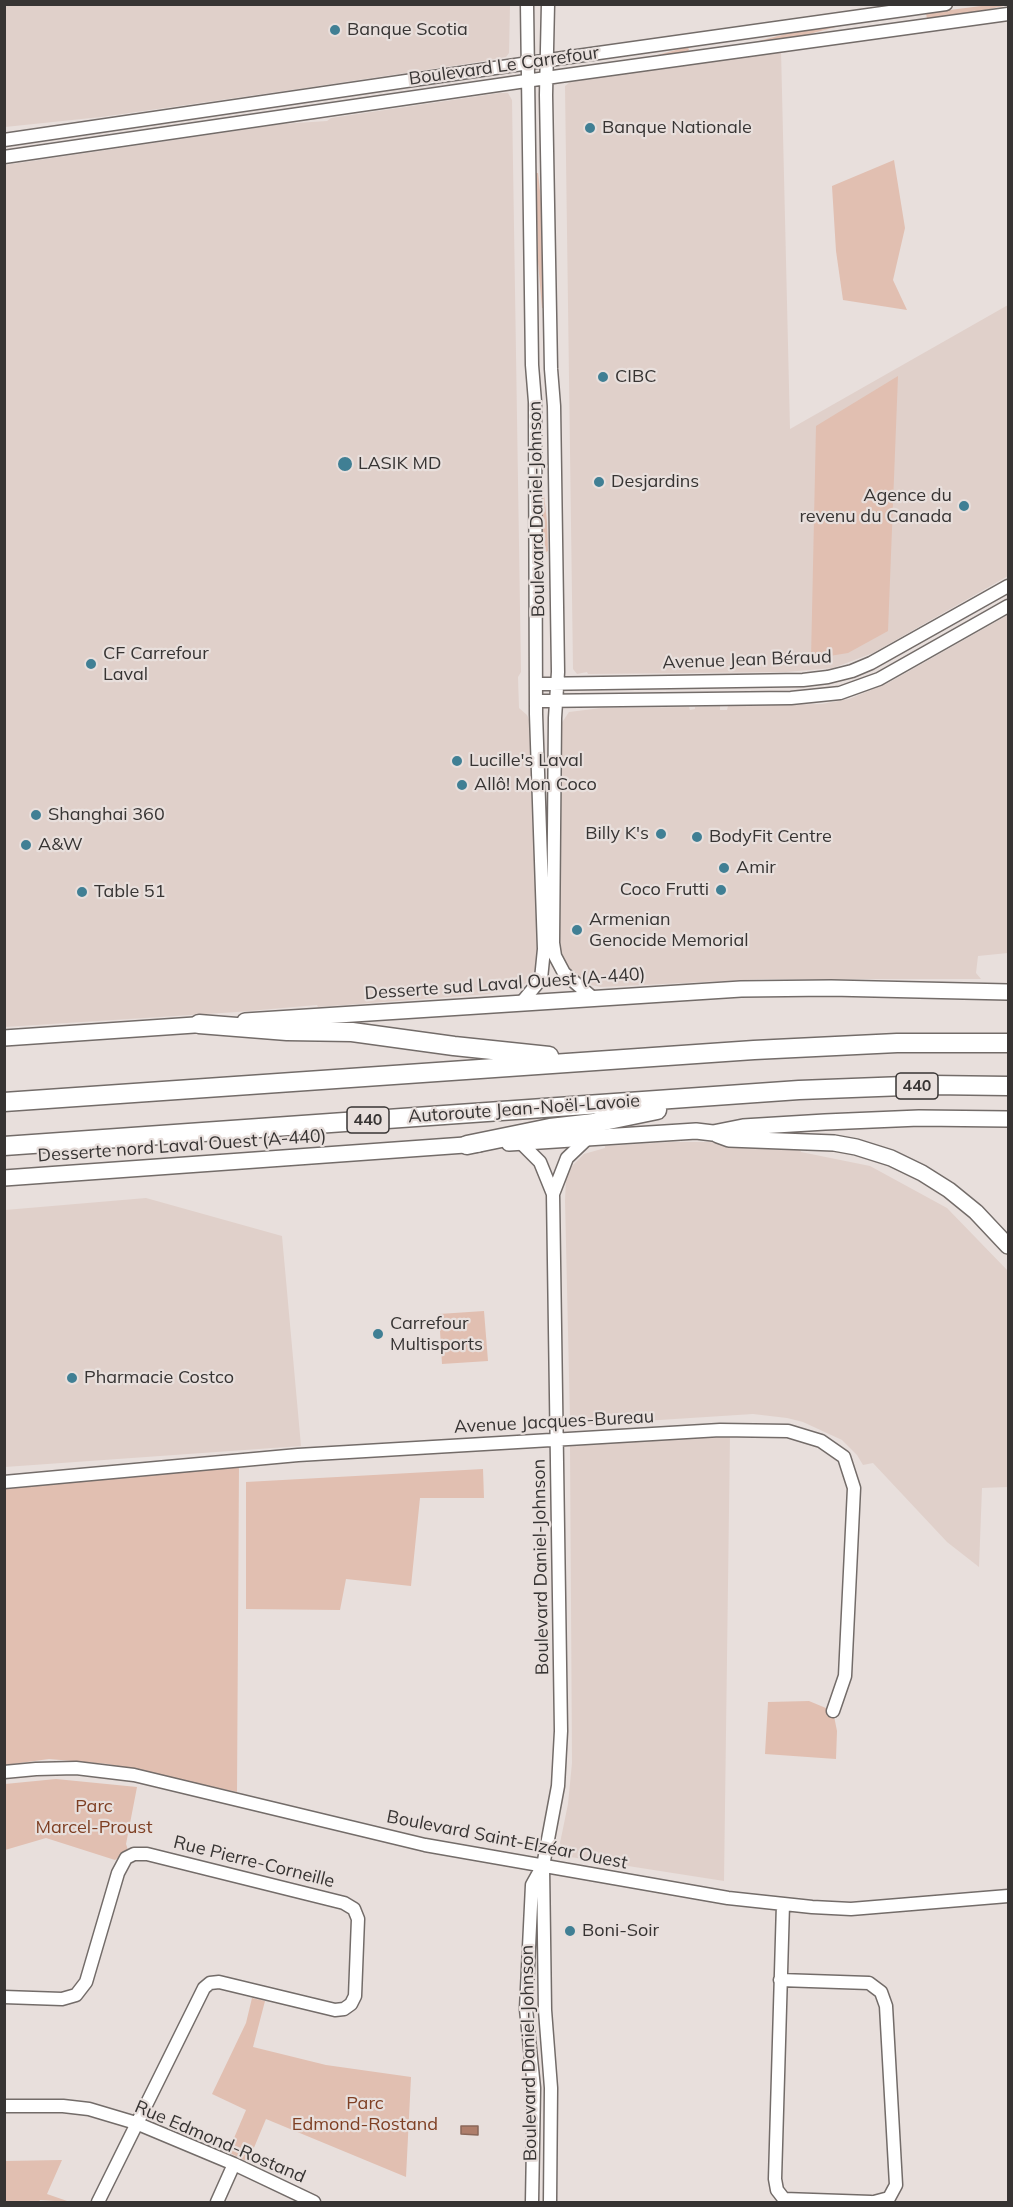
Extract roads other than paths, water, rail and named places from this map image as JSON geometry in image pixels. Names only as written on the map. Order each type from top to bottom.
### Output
[{"type":"highway","points":[[199,1024],[287,1031],[352,1032],[592,1061]]},
{"type":"highway","points":[[4,1102],[854,1044],[1008,1043]]},
{"type":"highway","name":"Autoroute Jean-Noël-Lavoie","points":[[4,1146],[858,1087],[1008,1086]]},
{"type":"highway","points":[[467,1145],[732,1095]]},
{"type":"main road","name":"Desserte sud Laval Ouest (A-440)","points":[[4,1038],[522,1002],[795,988],[1006,991]]},
{"type":"main road","name":"Desserte nord Laval Ouest (A-440)","points":[[4,1178],[467,1145],[696,1131],[713,1133],[743,1127],[804,1123],[893,1119],[1008,1119]]},
{"type":"main road","points":[[713,1133],[729,1139],[834,1143],[891,1158],[922,1173],[949,1190],[976,1212],[1008,1246]]},
{"type":"street","name":"Boulevard Daniel-Johnson","points":[[522,1002],[540,982],[544,963],[536,701],[534,402],[527,4]]},
{"type":"street","name":"Boulevard Daniel-Johnson","points":[[548,4],[547,78],[557,683],[554,950],[564,973],[593,998]]},
{"type":"street","name":"Boulevard Le Carrefour","points":[[4,140],[946,4]]},
{"type":"street","name":"Boulevard Le Carrefour","points":[[4,157],[1008,14]]},
{"type":"street","name":"Avenue Jean Béraud","points":[[536,684],[828,678],[871,663],[1008,586]]},
{"type":"street","name":"Avenue Jean Béraud","points":[[536,701],[791,698],[840,693],[879,679],[1008,606]]},
{"type":"street","name":"Boulevard Daniel-Johnson","points":[[553,1194],[567,1158],[588,1138]]},
{"type":"street","name":"Boulevard Daniel-Johnson","points":[[520,1142],[540,1162],[553,1194],[561,1748],[558,1786],[543,1866],[545,2010],[551,2088],[550,2202]]},
{"type":"street","name":"Avenue Jacques-Bureau","points":[[4,1482],[286,1455],[720,1430],[788,1431],[822,1441],[843,1457],[854,1488],[845,1676],[833,1711]]},
{"type":"street","name":"Boulevard Saint-Elzéar Ouest","points":[[4,1772],[64,1768],[134,1775],[424,1845],[713,1896],[783,1904],[861,1909],[1008,1896]]},
{"type":"street","name":"Rue Pierre-Corneille","points":[[4,1997],[62,1998],[76,1995],[86,1982],[118,1873],[126,1858],[134,1854],[170,1859],[344,1903],[354,1909],[358,1919],[355,1996],[351,2004],[344,2009],[335,2010],[219,1982],[210,1983],[199,1994],[98,2202]]},
{"type":"street","name":"Boulevard Daniel-Johnson","points":[[532,2202],[534,2088],[525,2008],[532,1885],[543,1866]]},
{"type":"street","points":[[780,1980],[869,1983],[881,1992],[886,2006],[896,2186],[889,2198],[872,2202],[784,2199],[777,2190],[775,2179],[780,1980],[783,1904]]},
{"type":"street","name":"Rue Edmond-Rostand","points":[[4,2106],[89,2109],[136,2123],[234,2164],[315,2202]]},
{"type":"street","points":[[217,2202],[234,2164]]},
{"type":"place","name":"Banque Scotia","points":[[335,30]]},
{"type":"place","name":"Banque Nationale","points":[[590,128]]},
{"type":"place","name":"CIBC","points":[[603,377]]},
{"type":"place","name":"LASIK MD","points":[[345,464]]},
{"type":"place","name":"Desjardins","points":[[599,482]]},
{"type":"place","name":"Agence du revenu du Canada","points":[[964,506]]},
{"type":"place","name":"CF Carrefour Laval","points":[[91,664]]},
{"type":"place","name":"Lucille's Laval","points":[[457,761]]},
{"type":"place","name":"Allô! Mon Coco","points":[[462,785]]},
{"type":"place","name":"Shanghai 360","points":[[36,815]]},
{"type":"place","name":"Billy K's","points":[[661,834]]},
{"type":"place","name":"BodyFit Centre","points":[[697,837]]},
{"type":"place","name":"A&W","points":[[26,845]]},
{"type":"place","name":"Amir","points":[[724,868]]},
{"type":"place","name":"Coco Frutti","points":[[721,890]]},
{"type":"place","name":"Table 51","points":[[82,892]]},
{"type":"place","name":"Armenian Genocide Memorial","points":[[577,930]]},
{"type":"place","name":"Carrefour Multisports","points":[[378,1334]]},
{"type":"place","name":"Pharmacie Costco","points":[[72,1378]]},
{"type":"place","name":"Boni-Soir","points":[[570,1931]]},
{"type":"park label","name":"Parc Marcel-Proust","points":[[94,1817]]},
{"type":"park label","name":"Parc Edmond-Rostand","points":[[365,2114]]}]
